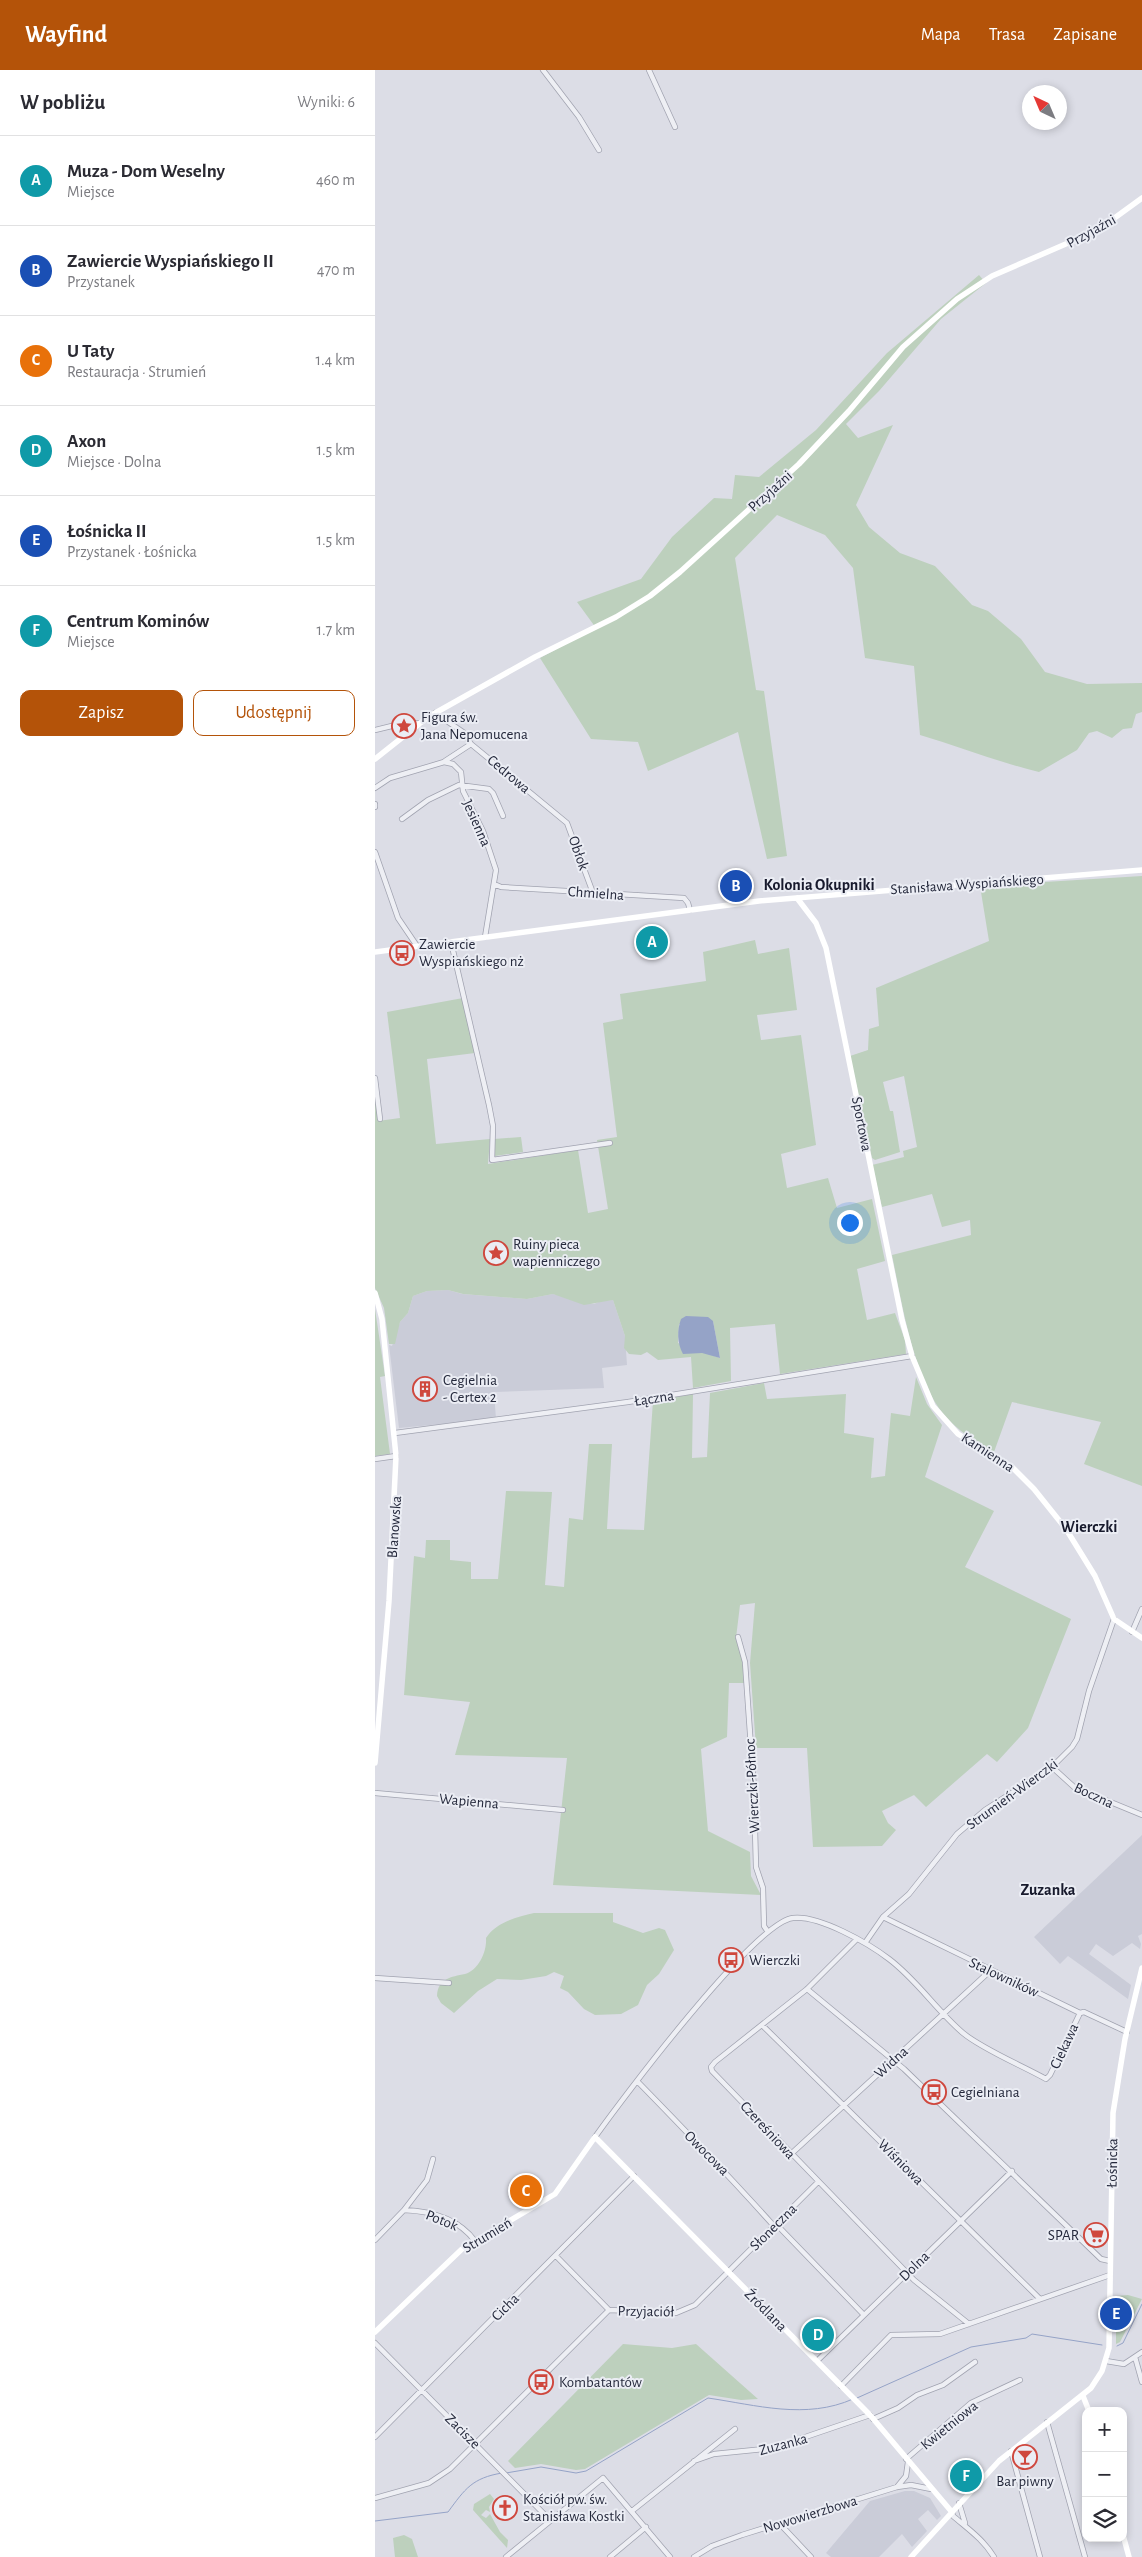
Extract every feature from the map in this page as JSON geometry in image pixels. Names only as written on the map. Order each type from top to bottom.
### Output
[{"type":"street","points":[[543,70],[579,117],[599,150]]},
{"type":"street","points":[[649,70],[675,126]]},
{"type":"street","name":"Przyjaźni","points":[[375,759],[435,713],[526,661],[616,617],[650,596],[680,572],[799,464],[849,411],[903,347],[957,299],[992,276],[1097,230],[1142,198]]},
{"type":"street","name":"Cedrowa","points":[[435,713],[461,730],[471,744],[529,790],[537,799]]},
{"type":"street","points":[[375,730],[404,723],[420,723]]},
{"type":"street","points":[[375,788],[390,778],[444,762],[471,744]]},
{"type":"street","name":"Jesienna","points":[[444,762],[453,764],[459,770],[464,794],[483,831],[496,870],[485,937]]},
{"type":"street","points":[[402,819],[428,800],[453,787],[462,785],[489,789],[493,793],[503,816]]},
{"type":"street","name":"Obłok","points":[[537,799],[570,828],[593,893]]},
{"type":"street","points":[[375,852],[398,918],[417,946]]},
{"type":"street","name":"Stanisława Wyspiańskiego","points":[[375,952],[690,910],[797,898],[1142,870]]},
{"type":"street","name":"Chmielna","points":[[494,884],[501,887],[684,898],[689,903],[690,910]]},
{"type":"street","name":"Sportowa","points":[[797,898],[816,923],[826,948],[900,1311],[912,1356]]},
{"type":"street","points":[[451,942],[493,1126],[491,1160],[610,1143]]},
{"type":"street","points":[[375,1078],[380,1119]]},
{"type":"street","name":"Blanowska","points":[[375,1293],[382,1319],[396,1456],[390,1586],[375,1763]]},
{"type":"street","name":"Łączna","points":[[395,1433],[628,1402],[912,1356]]},
{"type":"street","name":"Kamienna","points":[[912,1356],[928,1398],[944,1420],[958,1434],[1012,1467],[1034,1489],[1066,1529],[1095,1576],[1114,1619]]},
{"type":"street","points":[[375,1459],[396,1456]]},
{"type":"street","points":[[1132,1632],[1142,1609]]},
{"type":"street","points":[[1114,1619],[1142,1638]]},
{"type":"street","name":"Strumień-Wierczki","points":[[865,1943],[883,1916],[909,1894],[951,1841],[970,1822],[985,1810],[1052,1767],[1067,1753],[1077,1739],[1089,1691],[1114,1619]]},
{"type":"street","name":"Wierczki-Północ","points":[[738,1638],[745,1662],[754,1790],[756,1868],[763,1888],[764,1926],[768,1932]]},
{"type":"street","name":"Boczna","points":[[1052,1767],[1074,1787],[1142,1815]]},
{"type":"street","name":"Wapienna","points":[[375,1793],[563,1810]]},
{"type":"street","name":"Stalowników","points":[[883,1916],[991,1970],[1127,2032]]},
{"type":"street","points":[[595,2137],[717,1982],[768,1932],[784,1920],[801,1917],[810,1919],[865,1943],[889,1958],[910,1976],[943,2015]]},
{"type":"street","name":"Czereśniowa","points":[[857,1939],[807,1989],[711,2067],[791,2154],[907,2274],[925,2291],[969,2324]]},
{"type":"street","name":"Łośnicka","points":[[911,2557],[958,2503],[1011,2451],[1083,2396],[1097,2381],[1106,2361],[1109,2348],[1113,2113],[1127,2032],[1142,1968]]},
{"type":"street","name":"Widna","points":[[791,2154],[991,1970]]},
{"type":"street","points":[[375,1978],[449,1983]]},
{"type":"street","points":[[807,1989],[893,2060],[1101,2259],[1110,2261]]},
{"type":"street","name":"Ciekawa","points":[[943,2015],[966,2035],[1046,2079],[1050,2075],[1080,2012]]},
{"type":"street","name":"Wiśniowa","points":[[762,2025],[1040,2299]]},
{"type":"street","name":"Owocowa","points":[[638,2082],[702,2150],[717,2162],[775,2225],[865,2315]]},
{"type":"street","name":"Źródlana","points":[[595,2137],[872,2417],[951,2511]]},
{"type":"street","name":"Strumień","points":[[375,2332],[452,2258],[475,2241],[555,2194],[595,2137]]},
{"type":"street","name":"Potok","points":[[375,2240],[404,2210],[427,2180],[433,2159]]},
{"type":"street","name":"Dolna","points":[[817,2361],[1011,2171]]},
{"type":"street","name":"Cicha","points":[[375,2437],[634,2176]]},
{"type":"street","name":"Słoneczna","points":[[729,2272],[818,2182]]},
{"type":"street","name":"Potok","points":[[404,2210],[431,2213],[446,2219],[464,2229],[475,2241]]},
{"type":"street","name":"Przyjaciół","points":[[556,2256],[609,2310],[676,2313],[686,2310],[695,2305],[729,2272]]},
{"type":"street","points":[[841,2386],[891,2335],[934,2335],[1110,2275]]},
{"type":"street","name":"Przyjaciół","points":[[476,2444],[609,2310]]},
{"type":"street","name":"Zacisze","points":[[375,2343],[551,2520]]},
{"type":"street","points":[[1106,2361],[1124,2364],[1142,2352]]},
{"type":"street","points":[[1135,2358],[1142,2382]]},
{"type":"street","name":"Zuzanka","points":[[694,2461],[714,2454],[773,2448],[898,2408],[917,2395],[943,2385],[975,2362]]},
{"type":"street","name":"Kwietniowa","points":[[907,2460],[971,2404],[1020,2380]]},
{"type":"street","points":[[1083,2396],[1087,2407]]},
{"type":"street","points":[[1047,2422],[1085,2557]]},
{"type":"street","points":[[633,2511],[735,2429]]},
{"type":"street","points":[[375,2498],[429,2483],[450,2469],[476,2444]]},
{"type":"street","points":[[1011,2451],[1040,2557]]},
{"type":"street","points":[[897,2487],[905,2479],[907,2460]]},
{"type":"street","points":[[506,2557],[599,2480],[605,2478],[670,2557]]},
{"type":"street","name":"Nowowierzbowa","points":[[694,2557],[725,2541],[897,2487],[911,2485],[931,2489]]},
{"type":"street","points":[[958,2503],[965,2523]]},
{"type":"street","points":[[951,2511],[962,2516]]},
{"type":"street","points":[[951,2511],[953,2516],[965,2523],[982,2541],[994,2557]]},
{"type":"street","points":[[779,2524],[811,2557]]},
{"type":"street","points":[[611,2557],[645,2527]]},
{"type":"street","points":[[1125,2542],[1129,2557]]},
{"type":"shaded area","points":[[448,1290],[462,1294],[527,1299],[553,1294],[594,1304],[613,1300],[625,1336],[627,1365],[602,1368],[604,1388],[494,1392],[496,1419],[399,1428],[389,1345],[392,1346],[400,1322],[408,1313],[413,1296],[427,1291]]},
{"type":"shaded area","points":[[1142,1835],[1142,1934],[1138,1936],[1141,1944],[1140,1949],[1132,1943],[1113,1956],[1096,1944],[1089,1954],[1131,1985],[1128,1999],[1068,1956],[1060,1964],[1034,1937]]},
{"type":"shaded area","points":[[905,2491],[914,2491],[930,2498],[941,2516],[937,2520],[928,2510],[918,2519],[927,2531],[912,2547],[902,2534],[879,2557],[831,2557],[826,2553],[870,2501]]},
{"type":"green space","points":[[979,275],[986,283],[941,319],[879,391],[846,424],[858,438],[893,425],[856,505],[869,527],[900,553],[935,566],[972,605],[988,611],[1021,639],[1045,672],[1087,684],[1142,683],[1142,712],[1136,714],[1132,728],[1123,729],[1112,738],[1097,731],[1089,733],[1077,750],[1039,772],[920,735],[914,666],[865,658],[853,568],[825,535],[777,515],[735,558],[756,690],[764,691],[787,856],[767,859],[738,732],[648,771],[638,742],[591,739],[540,658],[596,628],[577,602],[641,579],[672,537],[714,498],[732,499],[735,475],[759,477],[816,430],[887,353]]},
{"type":"green space","points":[[1142,876],[1142,1486],[1084,1464],[1101,1422],[1012,1402],[994,1452],[967,1436],[955,1426],[944,1415],[933,1399],[924,1380],[910,1339],[892,1255],[971,1235],[970,1220],[942,1227],[932,1194],[882,1207],[872,1165],[904,1157],[903,1151],[917,1147],[904,1076],[883,1082],[890,1111],[893,1111],[900,1152],[875,1160],[872,1158],[850,1056],[868,1050],[869,1029],[879,1026],[876,988],[989,941],[980,886]]},
{"type":"green space","points":[[755,940],[758,954],[789,948],[797,1010],[757,1015],[761,1040],[801,1035],[816,1145],[781,1154],[787,1188],[828,1178],[837,1208],[872,1199],[885,1261],[857,1269],[867,1320],[895,1313],[905,1340],[906,1354],[780,1374],[775,1324],[730,1328],[731,1381],[693,1388],[691,1357],[658,1360],[647,1352],[641,1355],[629,1354],[624,1348],[625,1336],[613,1300],[584,1305],[553,1294],[527,1299],[463,1294],[448,1290],[427,1291],[413,1296],[408,1313],[400,1322],[395,1344],[389,1344],[384,1308],[375,1288],[375,1098],[378,1121],[400,1118],[387,1012],[463,998],[475,1053],[427,1059],[436,1144],[490,1139],[488,1164],[578,1150],[588,1213],[608,1209],[597,1140],[617,1137],[603,1023],[623,1019],[620,994],[706,981],[703,952]],"holes":[[[713,1321],[720,1358],[678,1343],[679,1324]]]},
{"type":"green space","points":[[521,1137],[523,1152],[495,1156],[494,1139]]},
{"type":"green space","points":[[375,1309],[385,1376],[380,1377],[390,1454],[375,1456]]},
{"type":"green space","points":[[916,1377],[927,1404],[942,1425],[925,1477],[994,1511],[965,1567],[1071,1619],[1028,1728],[997,1762],[987,1754],[926,1807],[914,1795],[882,1811],[888,1823],[896,1830],[882,1846],[813,1847],[807,1748],[756,1748],[750,1663],[755,1603],[740,1605],[736,1638],[743,1662],[744,1683],[729,1683],[727,1737],[701,1749],[708,1831],[750,1852],[751,1876],[761,1895],[553,1885],[567,1758],[455,1755],[470,1702],[404,1695],[414,1556],[425,1558],[426,1540],[450,1540],[450,1560],[471,1562],[471,1579],[498,1579],[506,1491],[552,1492],[545,1585],[564,1587],[569,1518],[583,1520],[589,1444],[612,1444],[607,1529],[644,1530],[653,1401],[693,1394],[692,1458],[707,1457],[710,1393],[764,1383],[767,1399],[846,1394],[844,1433],[874,1438],[871,1478],[885,1476],[891,1413],[910,1416]]},
{"type":"green space","points":[[534,1913],[613,1913],[613,1922],[643,1933],[659,1928],[665,1930],[674,1950],[659,1974],[647,1985],[638,2005],[621,2014],[595,2015],[584,2009],[568,1992],[560,1988],[564,1976],[554,1972],[546,1976],[521,1980],[497,1979],[478,1991],[454,2013],[441,2003],[437,1996],[440,1985],[446,1979],[465,1974],[474,1969],[481,1959],[485,1949],[486,1938],[490,1932],[507,1921]]},
{"type":"green space","points":[[1128,2295],[1142,2299],[1120,2342],[1116,2344],[1116,2296]]},
{"type":"green space","points":[[623,2344],[672,2348],[696,2344],[758,2399],[741,2400],[709,2395],[585,2469],[576,2470],[541,2464],[515,2468],[508,2461]]},
{"type":"green space","points":[[490,2494],[494,2499],[489,2507],[490,2512],[486,2510],[481,2515],[486,2518],[490,2514],[500,2532],[508,2540],[507,2548],[473,2510],[474,2504]]},
{"type":"green space","points":[[404,2535],[412,2539],[418,2557],[395,2557],[393,2538]]},
{"type":"water","points":[[686,1316],[708,1317],[713,1321],[720,1358],[702,1353],[683,1354],[678,1332],[681,1319]]},
{"type":"waterway","points":[[1117,2346],[1123,2343],[1142,2304]]},
{"type":"waterway","points":[[857,2398],[971,2347],[1026,2338],[1032,2334],[1102,2345]]},
{"type":"waterway","points":[[506,2473],[541,2467],[576,2473],[586,2471],[708,2398],[763,2407],[799,2410],[817,2409],[853,2399]]},
{"type":"waterway","points":[[375,2521],[448,2512],[459,2497],[476,2481],[502,2473]]},
{"type":"place","name":"Figura św. Jana Nepomucena","points":[[404,726]]},
{"type":"place","name":"Zawiercie Wyspiańskiego II","points":[[736,886]]},
{"type":"place","name":"Muza - Dom Weselny","points":[[652,942]]},
{"type":"place","name":"Zawiercie Wyspiańskiego nż","points":[[402,953]]},
{"type":"place","name":"Ruiny pieca wapienniczego","points":[[496,1253]]},
{"type":"place","name":"Cegielnia - Certex 2","points":[[425,1389]]},
{"type":"place","name":"Wierczki","points":[[731,1960]]},
{"type":"place","name":"Cegielniana","points":[[934,2092]]},
{"type":"place","name":"U Taty","points":[[526,2191]]},
{"type":"place","name":"SPAR","points":[[1096,2235]]},
{"type":"place","name":"Łośnicka II","points":[[1116,2314]]},
{"type":"place","name":"Axon","points":[[818,2335]]},
{"type":"place","name":"Kombatantów","points":[[541,2382]]},
{"type":"place","name":"Bar piwny","points":[[1025,2457]]},
{"type":"place","name":"Centrum Kominów","points":[[966,2476]]},
{"type":"place","name":"Kościół pw. św. Stanisława Kostki","points":[[505,2508]]},
{"type":"district","name":"Kolonia Okupniki","points":[[819,884]]},
{"type":"district","name":"Wierczki","points":[[1089,1526]]},
{"type":"district","name":"Zuzanka","points":[[1048,1889]]}]
